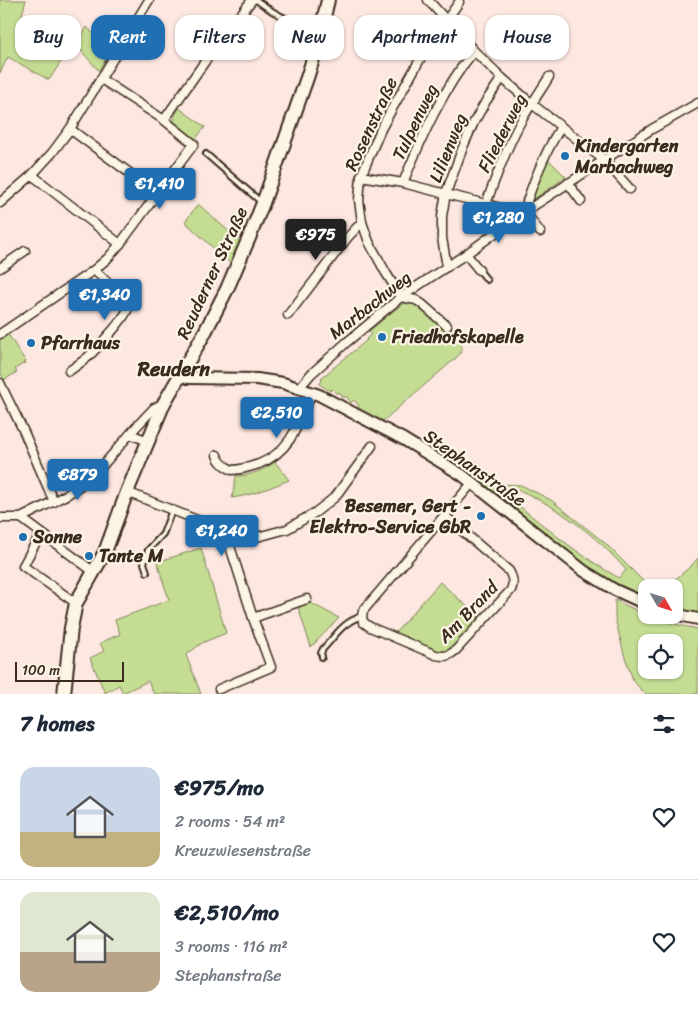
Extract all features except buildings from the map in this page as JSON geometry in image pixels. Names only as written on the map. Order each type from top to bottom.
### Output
[{"type":"main road","name":"Reuderner Straße","points":[[324,15],[328,0]]},
{"type":"main road","name":"Reuderner Straße","points":[[64,694],[71,628],[76,603],[105,552],[127,492],[164,403],[204,334],[227,289],[263,203],[312,60]]},
{"type":"street","points":[[0,203],[32,175],[70,129],[149,0]]},
{"type":"street","points":[[164,120],[215,47],[254,0]]},
{"type":"street","points":[[428,0],[441,15]]},
{"type":"street","name":"Rosenstraße","points":[[450,15],[459,2]]},
{"type":"street","points":[[475,52],[532,104],[604,160],[630,189]]},
{"type":"street","name":"Rosenstraße","points":[[402,297],[369,242],[362,222],[359,200],[361,176],[381,129],[420,60]]},
{"type":"street","name":"Tulpenweg","points":[[403,184],[438,104],[468,60]]},
{"type":"street","name":"Fliederweg","points":[[486,204],[498,170],[521,122],[549,77]]},
{"type":"street","points":[[0,334],[94,270],[108,258],[194,144],[164,120],[100,78]]},
{"type":"street","name":"Lilienweg","points":[[447,266],[442,238],[442,216],[446,193],[462,147],[474,122],[486,100],[502,78]]},
{"type":"street","name":"Marbachweg","points":[[300,388],[325,361],[402,297],[568,183],[698,103]]},
{"type":"street","points":[[540,232],[527,211],[526,205],[536,176],[554,137],[561,127]]},
{"type":"street","points":[[70,129],[158,194]]},
{"type":"street","points":[[32,175],[120,244]]},
{"type":"street","points":[[361,176],[446,193],[486,204],[508,211],[514,220]]},
{"type":"street","points":[[568,183],[581,201]]},
{"type":"street","points":[[288,315],[348,237],[362,222]]},
{"type":"street","points":[[0,268],[25,251]]},
{"type":"street","points":[[466,254],[479,270]]},
{"type":"street","points":[[69,371],[98,347],[128,309],[129,304],[127,300],[94,270]]},
{"type":"street","points":[[402,297],[416,300],[447,326]]},
{"type":"street","name":"Stephanstraße","points":[[180,375],[188,378],[257,379],[283,383],[312,392],[352,411],[403,439],[473,482],[584,570],[614,590],[638,600]]},
{"type":"street","points":[[0,383],[24,432],[54,502]]},
{"type":"street","points":[[218,456],[218,460],[221,463],[232,470],[248,468],[273,457],[291,438],[312,392]]},
{"type":"street","points":[[0,518],[21,518],[68,494],[92,477],[154,408],[164,403]]},
{"type":"street","points":[[130,434],[148,441]]},
{"type":"street","points":[[228,540],[261,536],[286,529],[316,512],[334,497],[372,446]]},
{"type":"street","points":[[362,613],[473,482]]},
{"type":"street","points":[[127,492],[207,524],[228,540],[271,667],[219,689]]},
{"type":"street","name":"Am Brand","points":[[362,613],[363,622],[370,627],[443,657],[450,655],[456,650],[511,590],[514,583],[509,571],[445,516]]},
{"type":"street","points":[[21,518],[94,572]]},
{"type":"street","points":[[41,533],[24,566],[76,603]]},
{"type":"street","points":[[253,618],[307,599]]},
{"type":"street","points":[[683,616],[698,620]]},
{"type":"lane","points":[[254,0],[278,15]]},
{"type":"lane","points":[[206,154],[263,203]]},
{"type":"lane","points":[[479,270],[487,280]]},
{"type":"lane","points":[[147,572],[144,563],[148,550],[163,534],[172,510]]},
{"type":"lane","points":[[322,657],[323,649],[347,622],[362,613]]},
{"type":"green space","points":[[0,0],[26,0],[22,15],[15,15],[15,60],[62,60],[49,80],[8,57],[0,73]]},
{"type":"green space","points":[[87,27],[91,31],[91,60],[105,60],[99,71],[81,51],[81,37]]},
{"type":"green space","points":[[179,108],[205,127],[194,141],[174,123],[174,118]]},
{"type":"green space","points":[[547,158],[566,177],[534,199],[531,197]]},
{"type":"green space","points":[[198,204],[242,243],[232,265],[185,222]]},
{"type":"green space","points":[[408,302],[418,305],[429,313],[456,338],[462,347],[456,358],[384,420],[378,422],[357,410],[359,406],[354,400],[351,403],[346,396],[344,398],[339,392],[337,394],[332,389],[330,391],[319,384],[322,381],[321,378],[367,340],[371,334],[369,331],[401,305]]},
{"type":"green space","points":[[8,334],[26,362],[15,369],[17,372],[4,380],[0,371],[0,340]]},
{"type":"green space","points":[[476,461],[500,484],[521,485],[551,500],[605,543],[641,579],[638,579],[638,597],[597,575],[468,472]],"holes":[[[519,490],[549,505],[590,534],[615,558],[626,570],[619,578],[564,541],[512,500]]]},
{"type":"green space","points":[[275,462],[289,480],[261,491],[232,498],[236,476],[257,472]]},
{"type":"green space","points":[[201,548],[226,633],[202,643],[186,655],[201,694],[154,694],[148,681],[123,693],[119,685],[105,693],[90,658],[104,651],[100,643],[120,634],[115,620],[169,600],[157,562]]},
{"type":"green space","points":[[698,558],[698,615],[683,612],[683,579],[676,579]]},
{"type":"green space","points":[[440,582],[480,618],[456,645],[450,649],[437,652],[395,633]]},
{"type":"green space","points":[[615,600],[638,611],[638,624],[676,624],[698,629],[698,694],[646,694],[633,680],[615,618]]},
{"type":"green space","points":[[309,602],[339,618],[311,647],[298,607]]},
{"type":"place","name":"Kindergarten Marbachweg","points":[[565,156]]},
{"type":"place","name":"Friedhofskapelle","points":[[382,337]]},
{"type":"place","name":"Pfarrhaus","points":[[31,343]]},
{"type":"place","name":"Besemer, Gert - Elektro-Service GbR","points":[[481,516]]},
{"type":"place","name":"Sonne","points":[[23,537]]},
{"type":"place","name":"Tante M","points":[[89,556]]},
{"type":"district","name":"Reudern","points":[[174,369]]}]
